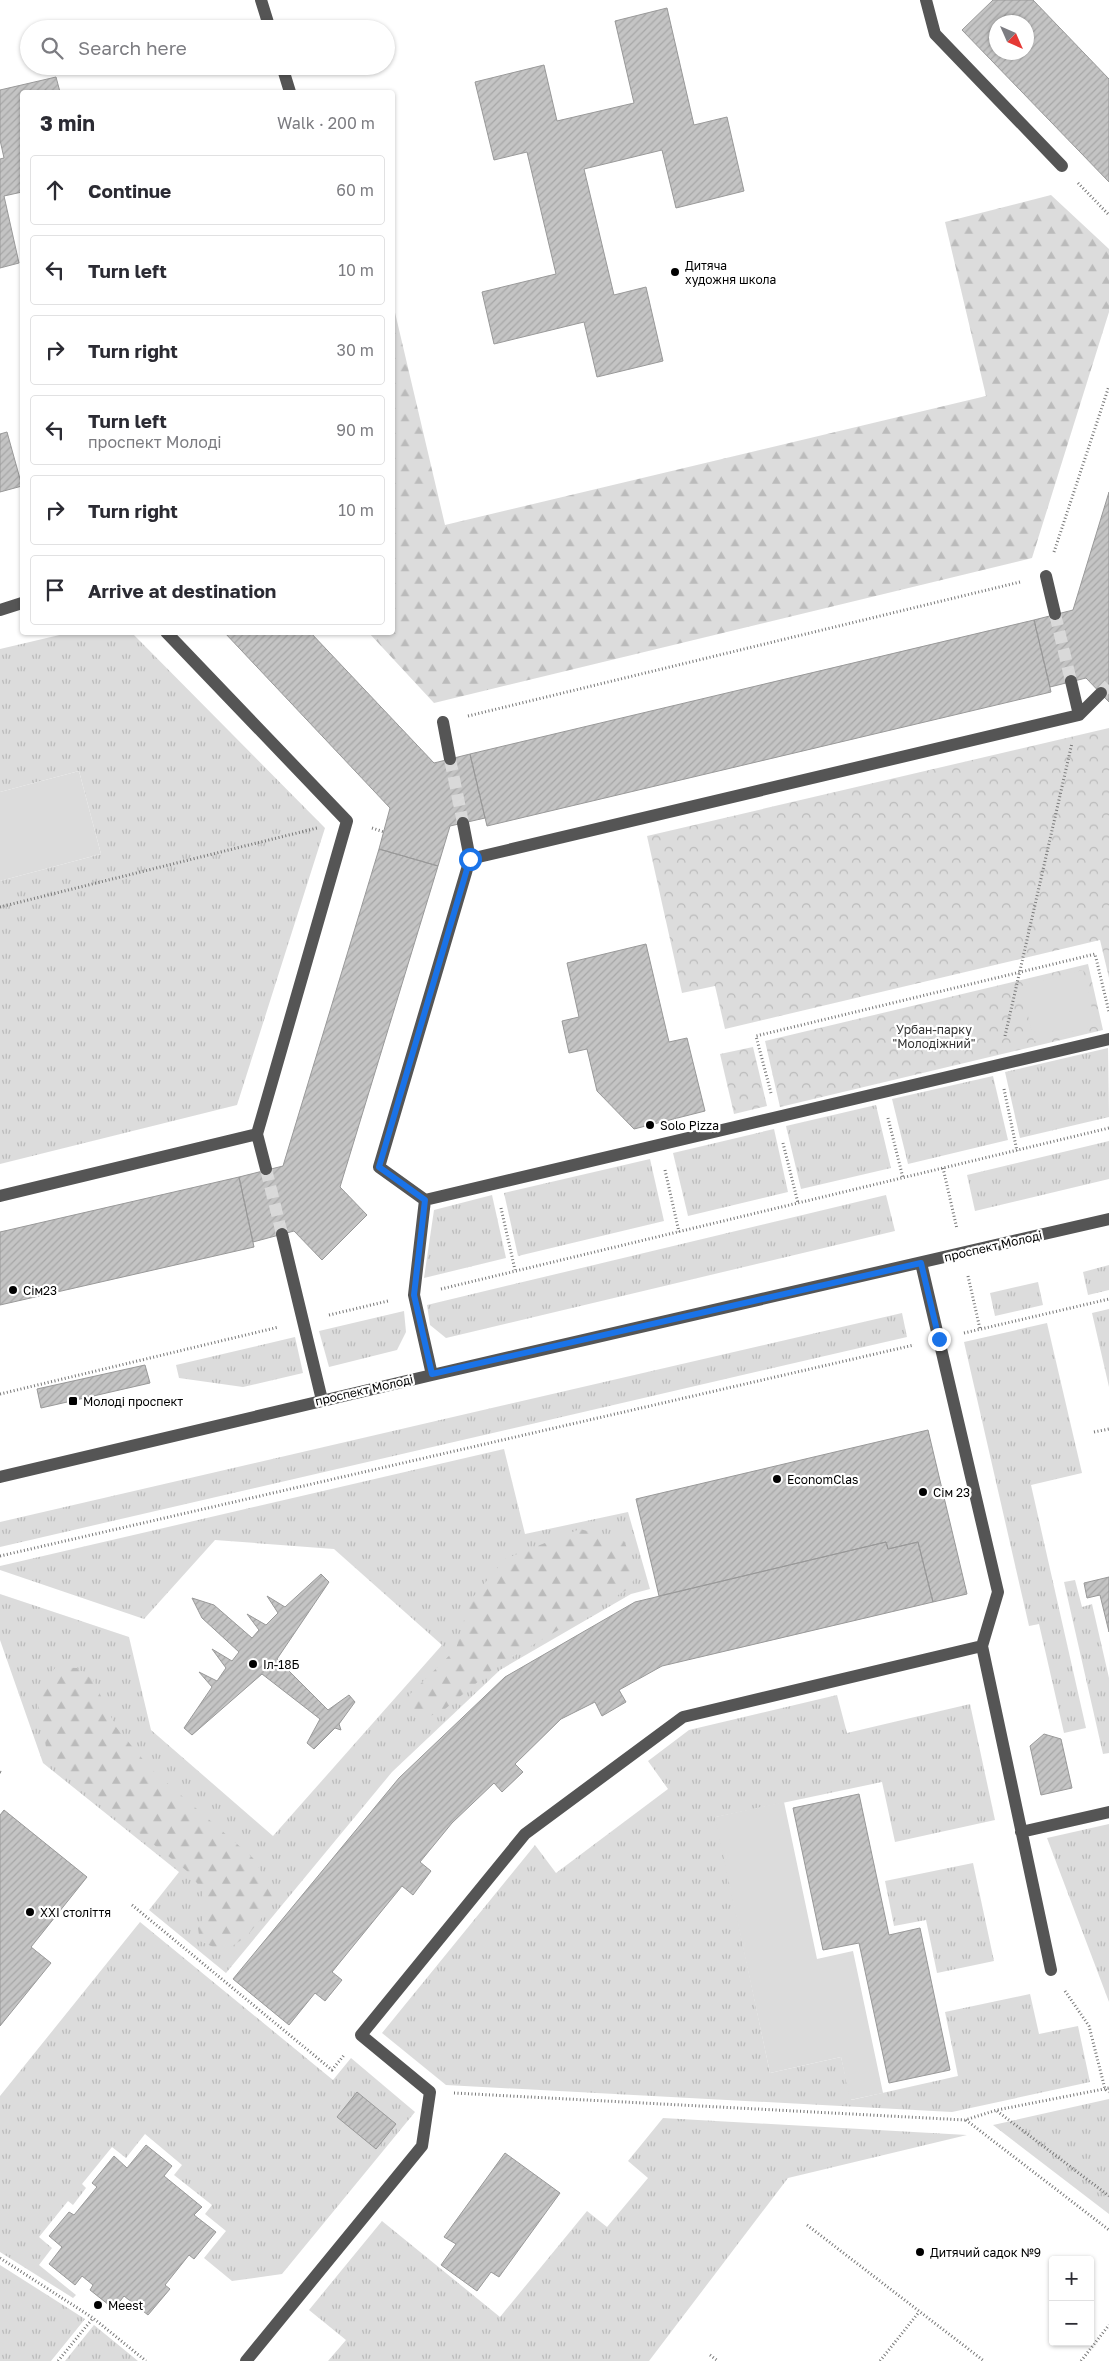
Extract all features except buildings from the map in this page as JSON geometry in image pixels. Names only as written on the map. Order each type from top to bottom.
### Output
[{"type":"street","points":[[261,0],[267,20]]},
{"type":"street","points":[[926,0],[935,34],[1062,166]]},
{"type":"street","points":[[285,75],[289,90]]},
{"type":"street","points":[[1046,576],[1055,614]]},
{"type":"street","points":[[0,610],[20,604]]},
{"type":"street","points":[[169,635],[347,821],[257,1134],[266,1169]]},
{"type":"street","points":[[1071,681],[1079,715]]},
{"type":"street","points":[[470,859],[1079,715],[1101,693]]},
{"type":"street","points":[[443,722],[450,759]]},
{"type":"street","points":[[463,823],[470,859],[379,1167],[425,1200],[1109,1039]]},
{"type":"street","points":[[0,1196],[257,1134]]},
{"type":"street","points":[[425,1200],[414,1295],[432,1374]]},
{"type":"street","name":"проспект Молоді","points":[[0,1476],[432,1374],[1109,1219]]},
{"type":"street","points":[[282,1234],[322,1400]]},
{"type":"street","points":[[921,1263],[998,1592],[982,1646],[1050,1970]]},
{"type":"street","points":[[246,2361],[422,2146],[430,2092],[361,2035],[525,1834],[683,1717],[982,1646]]},
{"type":"street","points":[[1021,1832],[1109,1812]]},
{"type":"path","points":[[1062,166],[1109,215]]},
{"type":"path","points":[[443,722],[1046,576],[1109,386]]},
{"type":"path","points":[[1017,1151],[999,1065],[1018,972],[1079,715]]},
{"type":"path","points":[[0,907],[347,821]]},
{"type":"path","points":[[756,1036],[1094,954],[1109,1012]]},
{"type":"path","points":[[881,1092],[902,1178]]},
{"type":"path","points":[[0,1394],[1109,1128]]},
{"type":"path","points":[[659,1145],[680,1232]]},
{"type":"path","points":[[495,1183],[516,1270]]},
{"type":"path","points":[[0,1556],[1109,1299]]},
{"type":"path","points":[[1094,1432],[1109,1429]]},
{"type":"path","points":[[132,1905],[332,2070],[361,2035]]},
{"type":"path","points":[[1050,1970],[1089,2026],[1109,2092]]},
{"type":"path","points":[[430,2092],[965,2120],[996,2110],[1107,2088]]},
{"type":"path","points":[[996,2110],[1109,2196]]},
{"type":"path","points":[[965,2120],[1109,2230]]},
{"type":"path","points":[[807,2225],[984,2361]]},
{"type":"path","points":[[0,2258],[93,2318],[146,2361]]},
{"type":"path","points":[[880,2361],[920,2312]]},
{"type":"path","points":[[58,2361],[93,2318]]},
{"type":"path","points":[[1081,2361],[1109,2326]]},
{"type":"path","points":[[710,2355],[718,2361]]},
{"type":"green space","points":[[1051,195],[1109,249],[1109,312],[1032,558],[434,703],[371,635],[395,635],[395,312],[445,525],[986,396],[945,222]]},
{"type":"green space","points":[[60,635],[134,635],[325,828],[237,1105],[0,1164],[0,881],[101,854],[79,771],[0,792],[0,649]]},
{"type":"green space","points":[[1109,728],[1109,978],[1100,940],[725,1029],[715,986],[682,993],[647,836]]},
{"type":"green space","points":[[79,771],[101,854],[0,881],[0,792]]},
{"type":"green space","name":"Урбан-парку \"Молодіжний\"","points":[[1088,964],[1103,1030],[780,1107],[765,1041]]},
{"type":"green space","points":[[1083,970],[1096,1026],[1034,1041],[1021,986]]},
{"type":"green space","points":[[753,1047],[767,1106],[734,1114],[720,1054]]},
{"type":"green space","points":[[1108,1048],[1109,1117],[1020,1138],[1005,1072]]},
{"type":"green space","points":[[993,1076],[1008,1140],[908,1164],[892,1099]]},
{"type":"green space","points":[[876,1105],[891,1168],[801,1189],[786,1126]]},
{"type":"green space","points":[[774,1129],[788,1192],[688,1216],[673,1153]]},
{"type":"green space","points":[[1109,1141],[1109,1179],[975,1211],[967,1175]]},
{"type":"green space","points":[[650,1159],[664,1221],[518,1256],[504,1193]]},
{"type":"green space","points":[[492,1195],[506,1258],[424,1278],[434,1210]]},
{"type":"green space","points":[[886,1195],[895,1231],[446,1338],[430,1325],[427,1305]]},
{"type":"green space","points":[[1109,1265],[1109,1290],[1088,1295],[1083,1272]]},
{"type":"green space","points":[[1038,1282],[1043,1305],[995,1316],[990,1293]]},
{"type":"green space","points":[[1109,1309],[1109,1387],[1092,1313]]},
{"type":"green space","points":[[404,1311],[406,1332],[397,1350],[329,1367],[319,1331]]},
{"type":"green space","points":[[902,1313],[907,1337],[0,1547],[0,1522]]},
{"type":"green space","points":[[1047,1323],[1082,1473],[1031,1485],[1086,1728],[1064,1733],[1039,1624],[1029,1626],[964,1342]]},
{"type":"green space","points":[[295,1337],[303,1373],[243,1387],[179,1378],[176,1365]]},
{"type":"green space","points":[[504,1449],[525,1534],[628,1512],[650,1589],[631,1594],[500,1670],[392,1772],[226,1973],[149,1910],[179,1872],[43,1763],[0,1640],[0,1594],[129,1637],[151,1730],[273,1836],[442,1645],[334,1549],[215,1540],[144,1619],[0,1570],[0,1566]]},
{"type":"green space","points":[[580,1529],[624,1541],[637,1571],[630,1588],[497,1666],[439,1714],[415,1718],[404,1700],[456,1649],[469,1602],[505,1559]]},
{"type":"green space","points":[[1075,1580],[1082,1607],[1092,1604],[1109,1678],[1109,1753],[1103,1754],[1064,1582]]},
{"type":"green space","points":[[56,1667],[77,1668],[93,1680],[116,1727],[150,1768],[253,1858],[277,1899],[247,1936],[224,1952],[200,1941],[198,1928],[207,1911],[201,1888],[187,1871],[94,1797],[46,1747],[36,1691]]},
{"type":"green space","points":[[837,1695],[847,1733],[970,1704],[995,1820],[895,1842],[882,1782],[716,1817],[770,2073],[841,2057],[851,2100],[958,2076],[945,2012],[1030,1994],[1039,2034],[1078,2026],[1090,2082],[952,2112],[446,2085],[382,2033],[535,1845],[556,1873],[668,1789],[648,1761],[689,1730]]},
{"type":"green space","points":[[784,1802],[817,1959],[853,1951],[883,2093],[850,2100],[841,2057],[770,2073],[715,1817]]},
{"type":"green space","points":[[1109,1824],[1109,2002],[1047,1838]]},
{"type":"green space","points":[[973,1863],[994,1961],[937,1973],[926,1920],[894,1926],[885,1881]]},
{"type":"green space","points":[[140,1922],[333,2080],[351,2058],[415,2112],[282,2274],[232,2281],[204,2258],[226,2231],[205,2214],[212,2205],[174,2175],[182,2165],[145,2134],[126,2158],[112,2147],[82,2184],[86,2188],[73,2205],[68,2201],[39,2237],[52,2248],[39,2265],[76,2295],[73,2298],[0,2252],[0,2096]]},
{"type":"green space","points":[[1109,2099],[1109,2214],[993,2125]]},
{"type":"green space","points":[[663,2118],[967,2135],[788,2178],[649,2361],[328,2361],[346,2340],[309,2310],[382,2221],[500,2317],[587,2211],[607,2227],[648,2178],[628,2161]]},
{"type":"green space","points":[[0,2265],[85,2319],[51,2361],[0,2361]]},
{"type":"green space","points":[[94,2325],[138,2361],[65,2361]]},
{"type":"tunnel","points":[[1055,614],[1071,681]]},
{"type":"tunnel","points":[[1101,693],[1109,685]]},
{"type":"tunnel","points":[[450,759],[463,823]]},
{"type":"tunnel","points":[[266,1169],[282,1234]]},
{"type":"place","name":"Дитяча художня школа","points":[[675,272]]},
{"type":"place","name":"Solo Pizza","points":[[650,1125]]},
{"type":"place","name":"Сім23","points":[[13,1290]]},
{"type":"place","name":"Молоді проспект","points":[[73,1401]]},
{"type":"place","name":"EconomClas","points":[[777,1479]]},
{"type":"place","name":"Сім 23","points":[[923,1492]]},
{"type":"place","name":"Іл-18Б","points":[[253,1664]]},
{"type":"place","name":"ХХІ століття","points":[[30,1912]]},
{"type":"place","name":"Дитячий садок №9","points":[[920,2252]]},
{"type":"place","name":"Meest","points":[[98,2305]]},
{"type":"route","points":[[470,859],[379,1167],[425,1200],[414,1295],[432,1374],[921,1263],[939,1339]]}]
